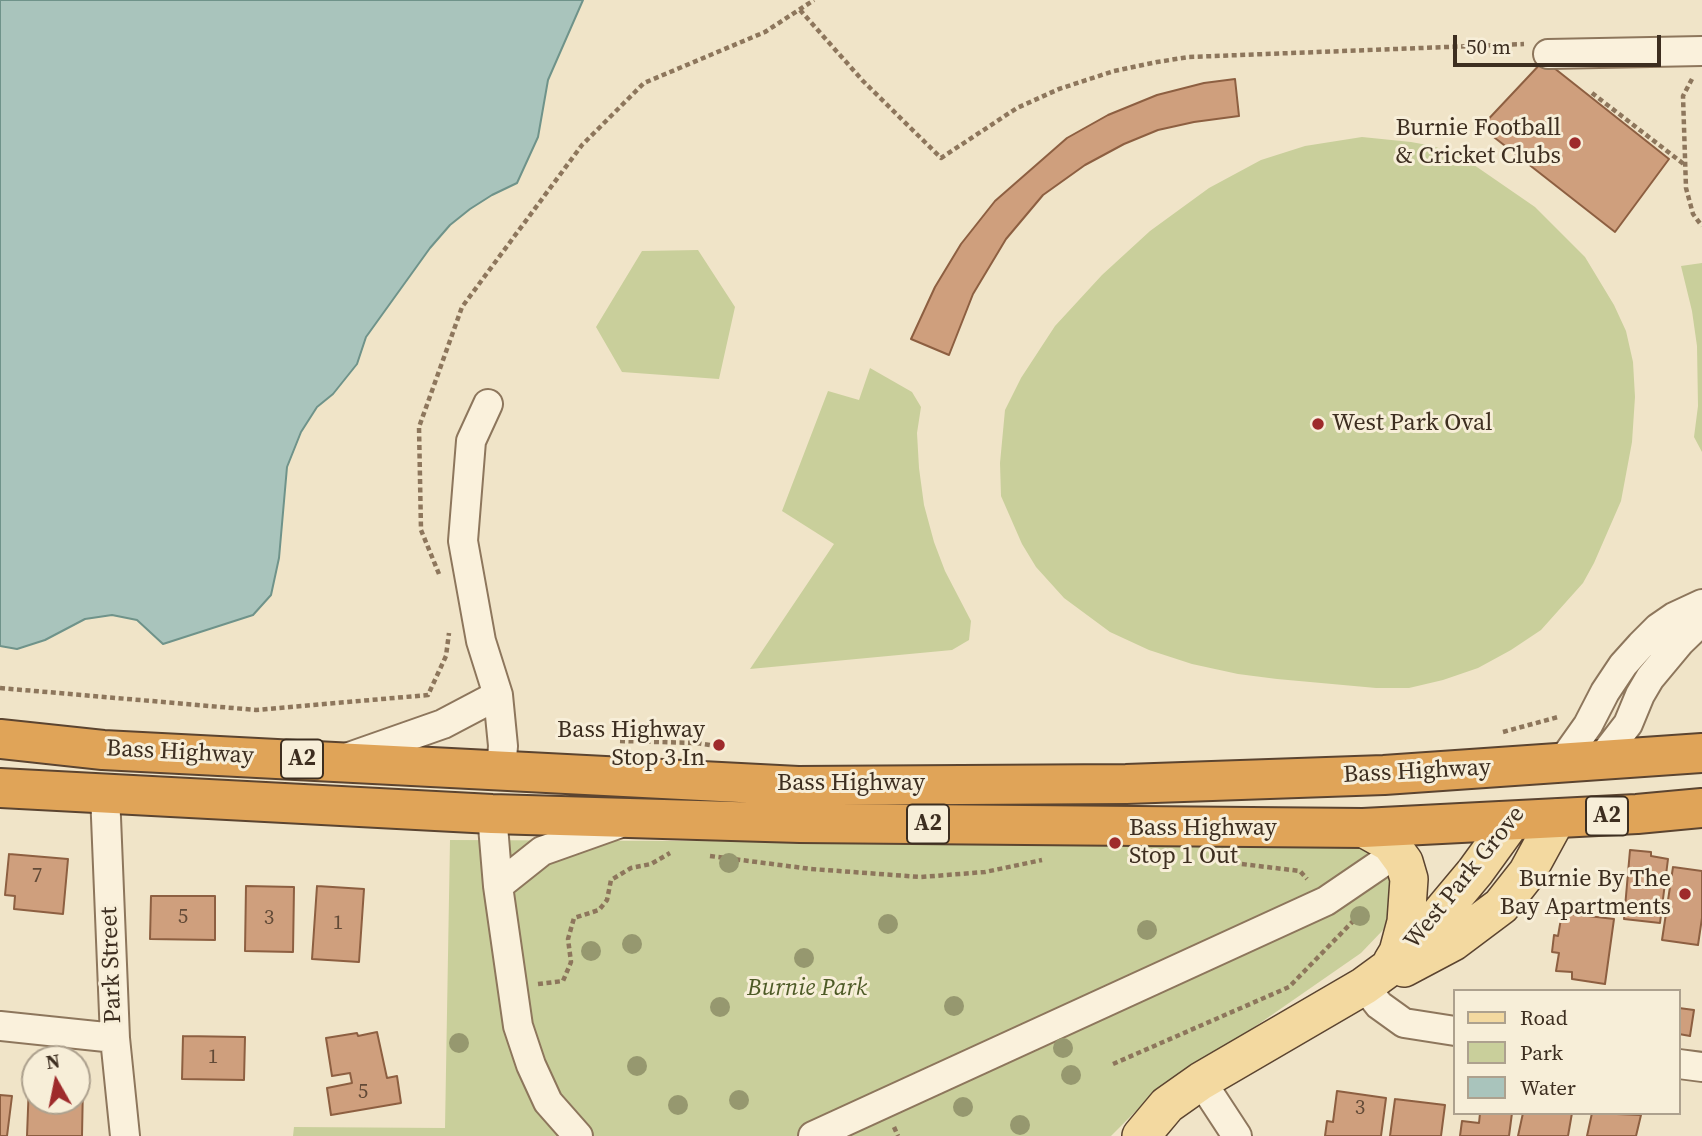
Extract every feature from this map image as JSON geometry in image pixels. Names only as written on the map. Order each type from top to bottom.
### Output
[{"type":"highway","name":"Bass Highway","points":[[0,739],[103,750],[812,786],[1126,784],[1384,775],[1702,753]]},
{"type":"highway","points":[[103,750],[105,793]]},
{"type":"highway","points":[[1557,818],[1601,759]]},
{"type":"highway","name":"West Park Grove","points":[[1511,821],[1561,763]]},
{"type":"highway","points":[[492,814],[501,770]]},
{"type":"highway","name":"Bass Highway","points":[[0,788],[492,814],[800,823],[1363,828],[1702,808]]},
{"type":"main road","name":"West Park Grove","points":[[1141,1136],[1167,1105],[1201,1081],[1377,976],[1453,942],[1501,906],[1527,873],[1557,818]]},
{"type":"main road","name":"West Park Grove","points":[[1377,976],[1436,919],[1475,872],[1511,821]]},
{"type":"main road","points":[[1363,828],[1382,837],[1398,852],[1409,879],[1401,940],[1377,976]]},
{"type":"street","points":[[1537,49],[1699,51]]},
{"type":"street","points":[[488,404],[471,441],[463,541],[481,640],[495,678],[498,695],[503,746],[501,770]]},
{"type":"street","points":[[1561,763],[1588,725],[1623,665],[1666,622],[1702,604]]},
{"type":"street","points":[[1601,759],[1628,724],[1640,695],[1657,669],[1702,621]]},
{"type":"street","points":[[340,761],[443,724],[498,695]]},
{"type":"street","name":"Park Street","points":[[105,793],[115,1038],[125,1136]]},
{"type":"street","points":[[492,814],[498,886],[519,1026],[531,1065],[548,1102],[578,1136]]},
{"type":"street","points":[[498,886],[542,851],[636,818]]},
{"type":"street","points":[[814,1136],[1326,901],[1398,852]]},
{"type":"street","points":[[1377,976],[1379,1004],[1404,1023],[1454,1031]]},
{"type":"street","points":[[0,1026],[115,1038]]},
{"type":"street","points":[[1681,1064],[1702,1066]]},
{"type":"street","points":[[1201,1081],[1237,1136]]},
{"type":"path","points":[[443,586],[421,530],[419,427],[461,307],[582,145],[644,83],[765,32],[814,0]]},
{"type":"path","points":[[800,10],[863,81],[941,158],[1017,108],[1059,89],[1114,71],[1157,62],[1189,57],[1537,49]]},
{"type":"path","points":[[1699,51],[1695,75],[1683,96],[1686,188],[1693,214],[1702,226]]},
{"type":"path","points":[[1592,93],[1685,166]]},
{"type":"path","points":[[0,688],[256,710],[428,695],[446,656],[451,620]]},
{"type":"path","points":[[1487,768],[1503,731],[1566,713]]},
{"type":"path","points":[[513,988],[563,981],[571,962],[568,939],[574,918],[599,910],[607,900],[611,880],[631,868],[651,864],[674,850],[636,818]]},
{"type":"path","points":[[705,855],[811,869],[921,877],[985,872],[1046,859]]},
{"type":"path","points":[[1218,861],[1300,871],[1326,901]]},
{"type":"path","points":[[1113,1064],[1289,987],[1334,944],[1367,907]]},
{"type":"green space","name":"West Park Oval","points":[[1362,137],[1433,146],[1461,156],[1535,207],[1585,257],[1614,305],[1626,331],[1633,362],[1635,397],[1632,442],[1621,501],[1583,583],[1541,630],[1478,668],[1443,680],[1409,688],[1376,688],[1277,679],[1192,664],[1149,650],[1110,632],[1064,598],[1036,567],[1022,544],[1001,496],[1000,463],[1005,410],[1021,378],[1055,326],[1102,275],[1150,231],[1209,188],[1261,160],[1305,146]]},
{"type":"green space","points":[[698,250],[735,307],[719,379],[622,372],[596,327],[642,251]]},
{"type":"green space","points":[[1702,263],[1702,452],[1694,437],[1698,406],[1697,346],[1681,266]]},
{"type":"green space","points":[[870,368],[912,392],[921,407],[917,433],[924,505],[945,571],[971,621],[969,640],[952,650],[750,669],[834,544],[782,511],[828,391],[859,400]]},
{"type":"green space","name":"Burnie Park","points":[[450,840],[1371,844],[1397,866],[1392,904],[1383,930],[1361,953],[1142,1105],[1111,1136],[293,1136],[294,1127],[445,1128]]},
{"type":"water","points":[[0,0],[583,0],[548,80],[538,137],[517,183],[470,209],[450,225],[430,248],[366,337],[357,364],[333,394],[317,407],[301,432],[287,467],[279,558],[271,595],[253,615],[163,644],[137,620],[112,615],[85,619],[45,640],[17,649],[0,646]]},
{"type":"building","name":"Burnie Football & Cricket Clubs","points":[[1544,60],[1669,159],[1615,232],[1481,127]]},
{"type":"building","points":[[1235,79],[1239,116],[1158,130],[1085,165],[1043,195],[1006,239],[973,294],[949,355],[911,339],[935,287],[961,244],[995,201],[1067,138],[1108,115],[1157,95],[1204,83]]},
{"type":"building","points":[[1630,850],[1651,852],[1651,856],[1668,859],[1660,923],[1624,919]]},
{"type":"building","points":[[9,854],[68,859],[63,914],[14,909],[15,896],[5,895]]},
{"type":"building","name":"Burnie By The Bay Apartments","points":[[1673,867],[1702,871],[1702,918],[1698,945],[1662,940]]},
{"type":"building","points":[[246,886],[294,887],[293,952],[245,951]]},
{"type":"building","points":[[317,886],[364,889],[359,962],[312,959]]},
{"type":"building","points":[[151,896],[215,896],[215,940],[150,939]]},
{"type":"building","points":[[1562,913],[1614,919],[1605,984],[1572,979],[1572,972],[1556,971],[1559,953],[1552,952],[1554,935],[1558,936]]},
{"type":"building","points":[[1681,1008],[1694,1010],[1690,1036],[1681,1034]]},
{"type":"building","points":[[377,1032],[387,1078],[397,1076],[401,1103],[331,1115],[327,1088],[352,1083],[350,1073],[332,1076],[326,1038]]},
{"type":"building","points":[[183,1036],[245,1037],[244,1080],[182,1079]]},
{"type":"building","points":[[1337,1091],[1386,1098],[1381,1136],[1325,1136],[1327,1121],[1333,1122]]},
{"type":"building","points":[[0,1095],[12,1096],[7,1136],[0,1136]]},
{"type":"building","points":[[1395,1099],[1445,1105],[1441,1136],[1390,1136]]},
{"type":"building","points":[[28,1115],[82,1115],[82,1136],[27,1136]]},
{"type":"building","points":[[1480,1115],[1512,1115],[1509,1136],[1460,1136],[1462,1121],[1479,1123]]},
{"type":"building","points":[[1523,1115],[1572,1115],[1568,1136],[1518,1136]]},
{"type":"building","points":[[1592,1115],[1641,1115],[1636,1136],[1587,1136]]},
{"type":"place","name":"Burnie Football & Cricket Clubs","points":[[1575,143]]},
{"type":"place","name":"West Park Oval","points":[[1318,424]]},
{"type":"place","name":"Bass Highway Stop 3 In","points":[[719,745]]},
{"type":"place","name":"Bass Highway Stop 1 Out","points":[[1115,843]]},
{"type":"place","name":"Burnie By The Bay Apartments","points":[[1685,894]]}]
